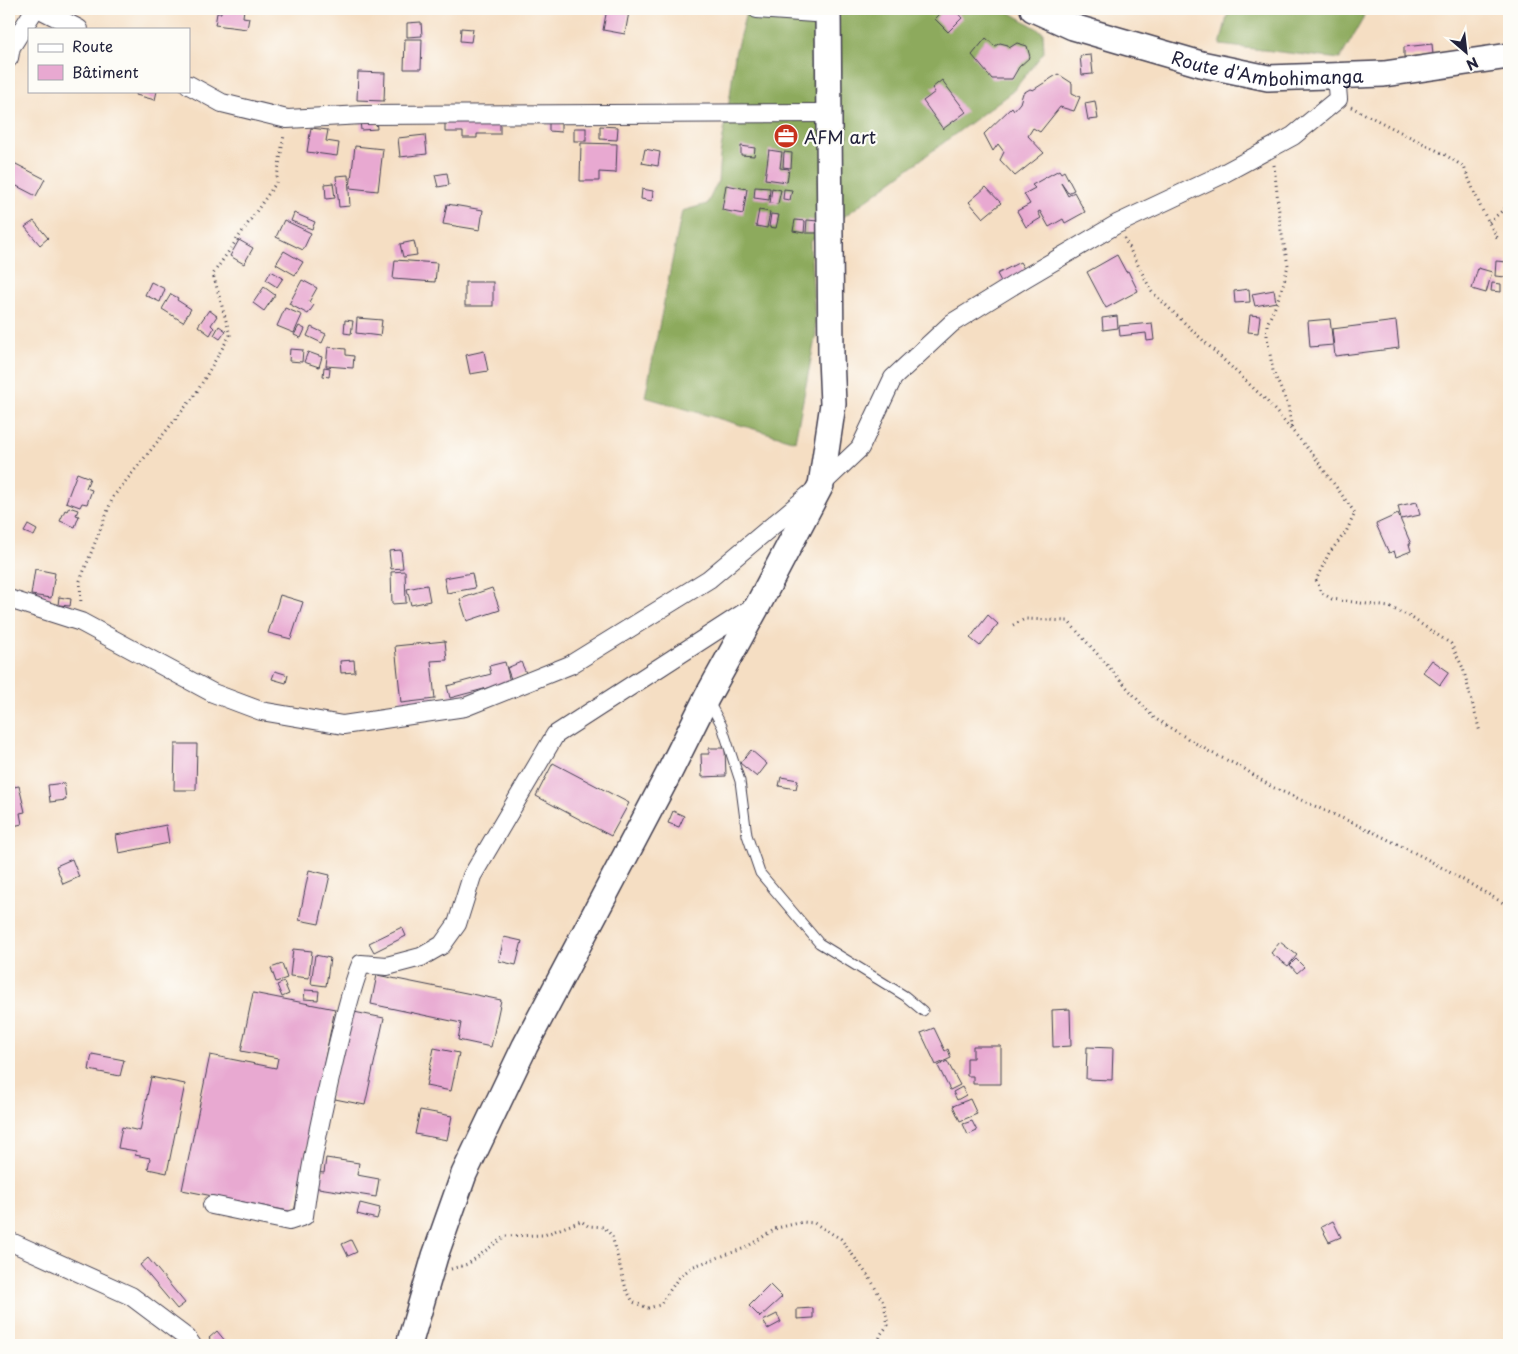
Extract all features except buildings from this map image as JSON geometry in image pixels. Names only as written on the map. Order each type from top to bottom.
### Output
[{"type":"main road","points":[[409,1345],[431,1269],[464,1174],[517,1064],[604,894],[821,485],[833,404],[828,9]]},
{"type":"main road","name":"Route d'Ambohimanga","points":[[1033,9],[1073,27],[1201,64],[1268,78],[1337,87],[1384,74],[1509,56]]},
{"type":"street","points":[[10,50],[35,9]]},
{"type":"street","points":[[40,9],[77,28]]},
{"type":"street","points":[[758,9],[814,12],[824,9]]},
{"type":"street","points":[[190,86],[222,103],[287,119],[363,115],[829,113]]},
{"type":"street","points":[[9,599],[81,622],[213,693],[261,711],[343,726],[465,707],[570,665],[708,578],[821,485],[860,448],[894,378],[952,324],[1025,278],[1117,224],[1219,176],[1293,136],[1337,87]]},
{"type":"street","points":[[212,1205],[289,1221],[304,1216],[310,1170],[328,1084],[354,981],[361,964],[387,966],[421,957],[442,945],[457,924],[472,876],[555,735],[759,603]]},
{"type":"street","points":[[9,1241],[131,1296],[187,1338],[192,1345]]},
{"type":"lane","points":[[707,698],[722,726],[740,781],[747,835],[760,873],[819,944],[906,996],[923,1011]]},
{"type":"path","points":[[1337,87],[1362,114],[1444,154],[1464,167],[1499,240]]},
{"type":"path","points":[[81,622],[80,580],[113,497],[194,395],[230,335],[213,274],[276,183],[287,119]]},
{"type":"path","points":[[1272,148],[1281,230],[1288,265],[1276,305],[1267,324],[1267,337],[1273,371],[1288,405],[1293,432]]},
{"type":"path","points":[[1489,222],[1509,204]]},
{"type":"path","points":[[1117,224],[1152,292],[1266,400],[1313,456],[1355,512],[1346,532],[1329,553],[1316,580],[1322,593],[1332,599],[1389,607],[1409,616],[1451,644],[1463,668],[1480,732]]},
{"type":"path","points":[[1013,625],[1025,619],[1068,621],[1154,718],[1210,752],[1243,768],[1272,787],[1371,831],[1425,858],[1509,905]]},
{"type":"path","points":[[431,1269],[448,1270],[468,1264],[505,1236],[544,1235],[581,1221],[588,1226],[604,1227],[612,1236],[626,1289],[633,1302],[648,1308],[660,1305],[679,1277],[694,1266],[745,1248],[777,1228],[803,1222],[814,1223],[841,1239],[871,1280],[884,1304],[888,1325],[881,1334],[877,1345]]},
{"type":"green space","points":[[747,9],[1004,9],[1043,32],[1044,52],[1013,91],[810,242],[816,334],[795,441],[645,397],[682,211],[707,204],[718,181],[735,54]]},
{"type":"green space","points":[[1229,9],[1365,9],[1363,19],[1340,59],[1220,45]]},
{"type":"place","name":"AFM art","points":[[786,136]]}]
